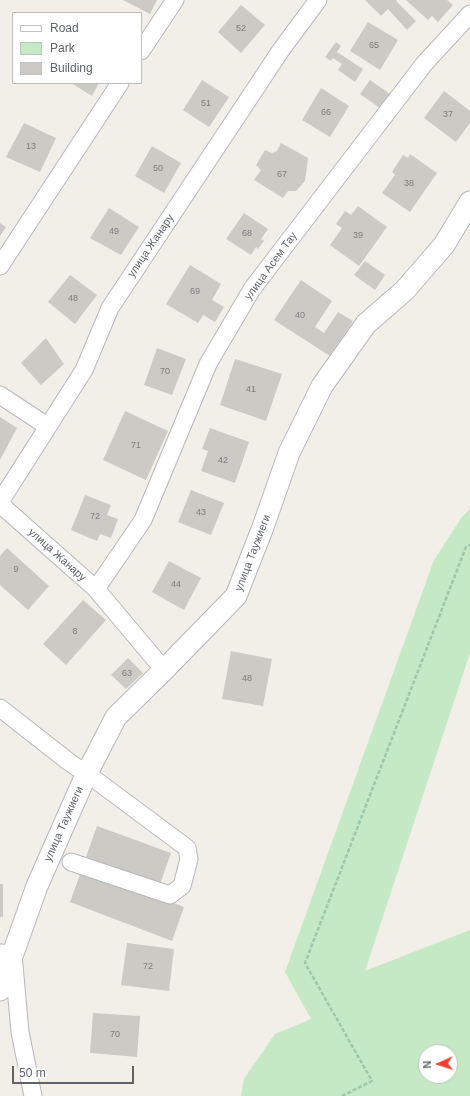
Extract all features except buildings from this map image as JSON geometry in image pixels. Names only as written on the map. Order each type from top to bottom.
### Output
[{"type":"street","points":[[142,50],[175,0]]},
{"type":"street","name":"улица Жанару","points":[[164,670],[96,590],[0,503],[47,426],[84,370],[110,308],[281,50],[318,0]]},
{"type":"street","name":"улица Асем Тау","points":[[96,590],[143,520],[208,364],[252,289],[424,64],[470,14]]},
{"type":"street","points":[[0,266],[119,84]]},
{"type":"street","name":"улица Таужиеги","points":[[0,990],[6,953],[86,775],[116,717],[236,596],[263,527],[289,452],[322,386],[366,324],[405,290],[444,245],[470,202]]},
{"type":"street","points":[[0,395],[47,426]]},
{"type":"street","points":[[0,708],[86,775],[97,781],[187,848],[189,859],[182,886],[170,895],[71,862]]},
{"type":"street","points":[[6,953],[33,1096]]},
{"type":"path","points":[[342,1096],[372,1081],[305,963],[466,548],[470,545]]},
{"type":"green space","points":[[470,509],[470,653],[365,971],[470,930],[470,1096],[241,1096],[244,1079],[275,1034],[311,1019],[285,972],[434,560],[462,517]]}]
